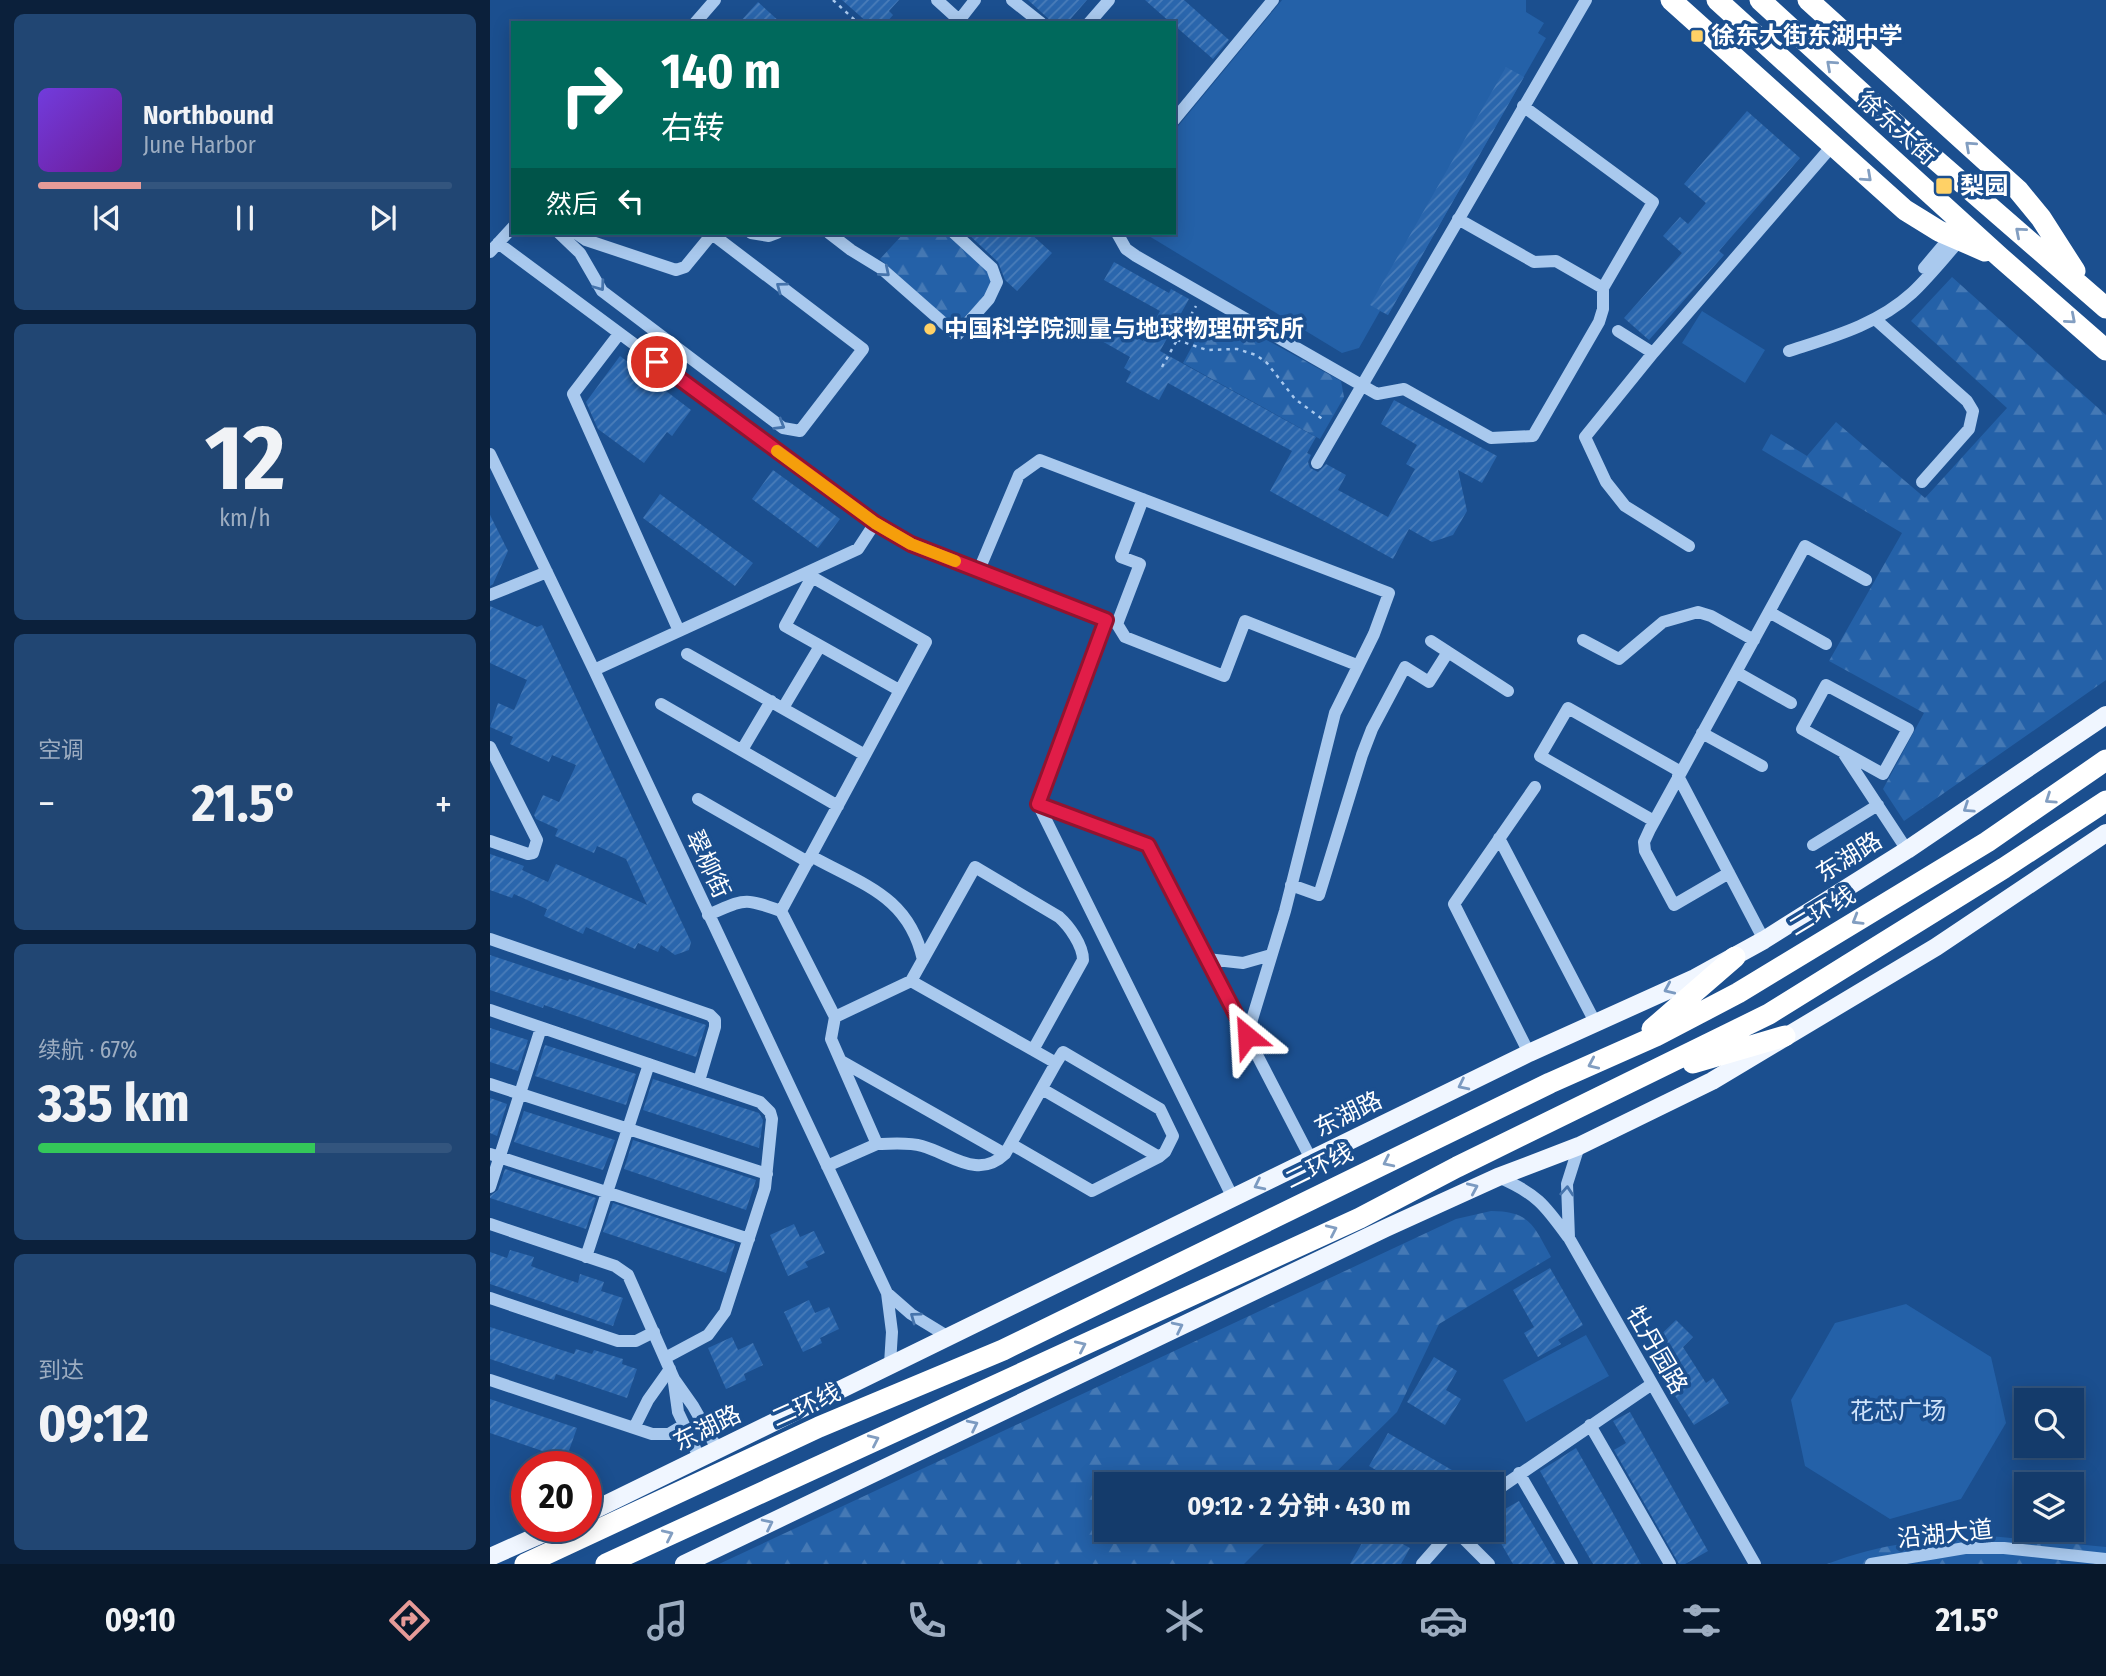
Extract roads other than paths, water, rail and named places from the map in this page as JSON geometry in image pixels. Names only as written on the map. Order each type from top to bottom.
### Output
[{"type":"highway","points":[[1671,0],[1905,210],[1956,238],[2001,258]]},
{"type":"highway","name":"徐东大街","points":[[1717,0],[2106,350]]},
{"type":"highway","name":"徐东大街","points":[[1760,0],[1923,148],[2106,308]]},
{"type":"highway","points":[[1808,0],[2018,190],[2041,218],[2090,293]]},
{"type":"highway","name":"二环线","points":[[526,1564],[820,1427],[1003,1350],[1538,1089],[1629,1049],[1750,986],[1987,842],[2106,760]]},
{"type":"highway","points":[[606,1564],[1360,1218],[1457,1167],[1769,1014],[2004,868],[2106,801]]},
{"type":"highway","points":[[1629,1049],[1735,957]]},
{"type":"highway","points":[[1641,1078],[1785,1036]]},
{"type":"main road","name":"东湖路","points":[[602,1506],[1529,1053],[1695,978],[1735,957],[1907,849],[2106,715]]},
{"type":"main road","points":[[684,1564],[1386,1228],[1499,1177],[1579,1146],[1712,1081],[1936,947],[2106,833]]},
{"type":"main road","points":[[490,1557],[524,1542]]},
{"type":"street","points":[[697,21],[715,0]]},
{"type":"street","points":[[937,0],[958,21],[975,0]]},
{"type":"street","points":[[1012,0],[1038,21]]},
{"type":"street","points":[[1091,21],[1109,0]]},
{"type":"street","points":[[1176,118],[1273,0]]},
{"type":"street","points":[[1317,463],[1586,0]]},
{"type":"street","points":[[1118,235],[1131,252],[1377,394],[1404,389],[1491,438],[1532,436],[1599,322],[1603,309],[1603,288],[1653,202],[1523,106]]},
{"type":"street","points":[[1689,546],[1625,506],[1606,482],[1585,437],[1653,353],[1832,146]]},
{"type":"street","points":[[1458,219],[1534,262],[1556,261],[1603,288]]},
{"type":"street","points":[[511,229],[494,248],[619,334],[875,523],[911,544],[1112,622],[1125,637],[1224,676],[1245,621],[1357,665]]},
{"type":"street","points":[[561,235],[580,253],[602,291],[783,428],[800,431],[863,349],[713,235]]},
{"type":"street","points":[[579,235],[586,240],[676,270],[689,264],[711,235]]},
{"type":"street","points":[[832,235],[882,269],[957,335],[989,299],[997,282],[992,268],[956,235]]},
{"type":"street","points":[[1788,351],[1853,330],[1875,319],[1889,308],[1956,238]]},
{"type":"street","points":[[1875,319],[1967,401],[1973,411],[1969,429],[1922,482]]},
{"type":"street","points":[[1618,331],[1653,353]]},
{"type":"street","points":[[619,334],[573,394],[679,631]]},
{"type":"street","name":"翠柳街","points":[[490,454],[887,1293]]},
{"type":"street","points":[[979,570],[1018,475],[1040,460],[1389,593],[1374,634],[1335,713],[1272,955],[1247,1036]]},
{"type":"street","points":[[1143,499],[1121,557],[1140,564],[1112,622],[1038,804],[1233,1198]]},
{"type":"street","points":[[594,670],[858,549],[875,523]]},
{"type":"street","points":[[1729,873],[1674,905],[1645,851],[1644,842],[1805,546],[1866,580]]},
{"type":"street","points":[[490,595],[547,572]]},
{"type":"street","points":[[781,911],[926,642],[812,577],[785,626],[899,690]]},
{"type":"street","points":[[1583,640],[1619,659],[1663,622],[1698,612],[1711,616],[1754,640]]},
{"type":"street","points":[[1769,612],[1826,644]]},
{"type":"street","points":[[1431,641],[1508,691]]},
{"type":"street","points":[[783,708],[820,646]]},
{"type":"street","points":[[1291,885],[1319,895],[1362,755],[1385,704],[1405,667],[1429,682],[1448,652]]},
{"type":"street","points":[[687,653],[865,755]]},
{"type":"street","points":[[1736,672],[1791,703]]},
{"type":"street","points":[[1842,751],[1883,774],[1908,729],[1826,685],[1802,729],[1842,751],[1907,849]]},
{"type":"street","points":[[742,750],[771,701]]},
{"type":"street","points":[[661,704],[838,806]]},
{"type":"street","points":[[1654,821],[1540,756],[1568,708],[1679,774],[1764,940]]},
{"type":"street","points":[[1702,733],[1762,766]]},
{"type":"street","points":[[490,747],[495,767],[537,840],[537,845],[533,853],[528,853],[490,841]]},
{"type":"street","points":[[1529,1053],[1454,904],[1535,787]]},
{"type":"street","points":[[698,799],[878,893],[899,908],[914,931],[923,960]]},
{"type":"street","points":[[1038,804],[1148,845],[1311,1159]]},
{"type":"street","points":[[1813,845],[1878,805]]},
{"type":"street","points":[[1499,838],[1595,1022]]},
{"type":"street","points":[[835,1017],[911,981],[975,867],[1067,923],[1083,953],[1083,960],[1033,1050]]},
{"type":"street","points":[[708,915],[744,900],[781,911],[835,1017],[831,1040],[877,1143]]},
{"type":"street","points":[[490,939],[710,1015],[715,1020],[715,1027],[699,1081]]},
{"type":"street","points":[[1207,959],[1243,964],[1272,955]]},
{"type":"street","points":[[911,981],[1056,1063]]},
{"type":"street","points":[[490,1010],[760,1102],[767,1107],[772,1119],[765,1188],[726,1312],[720,1322],[669,1369],[648,1400],[634,1428]]},
{"type":"street","points":[[490,1187],[495,1156],[520,1094],[541,1028]]},
{"type":"street","points":[[827,1166],[877,1143],[921,1146],[971,1166],[993,1163],[1008,1149],[1063,1052],[1160,1109],[1173,1136],[1165,1152],[1158,1157],[1092,1191],[1008,1149],[840,1060]]},
{"type":"street","points":[[586,1257],[649,1064]]},
{"type":"street","points":[[490,1084],[767,1174]]},
{"type":"street","points":[[1042,1090],[1158,1157]]},
{"type":"street","name":"牡丹园路","points":[[1579,1146],[1567,1184],[1569,1238],[1755,1564]]},
{"type":"street","points":[[495,1156],[749,1239]]},
{"type":"street","points":[[1499,1177],[1527,1191],[1544,1204],[1569,1238]]},
{"type":"street","points":[[490,1224],[615,1266],[628,1275],[669,1369],[678,1412],[700,1459]]},
{"type":"street","points":[[887,1293],[911,1314],[947,1336]]},
{"type":"street","points":[[887,1293],[892,1332],[890,1364]]},
{"type":"street","points":[[490,1298],[618,1341],[636,1341],[654,1332]]},
{"type":"street","points":[[669,1369],[718,1450]]},
{"type":"street","points":[[490,1380],[661,1436],[684,1424]]},
{"type":"street","points":[[1504,1484],[1652,1384]]},
{"type":"street","points":[[1590,1425],[1670,1564]]},
{"type":"street","points":[[1519,1473],[1572,1564]]},
{"type":"street","points":[[1422,1564],[1442,1542]]},
{"type":"street","points":[[1466,1542],[1489,1564]]},
{"type":"street","name":"沿湖大道","points":[[1871,1564],[1965,1548],[2004,1548],[2106,1559]]},
{"type":"place","name":"徐东大街东湖中学","points":[[1697,36]]},
{"type":"place","name":"梨园","points":[[1944,186]]},
{"type":"place","name":"中国科学院测量与地球物理研究所","points":[[930,329]]},
{"type":"park label","name":"花芯广场","points":[[1898,1411]]}]
